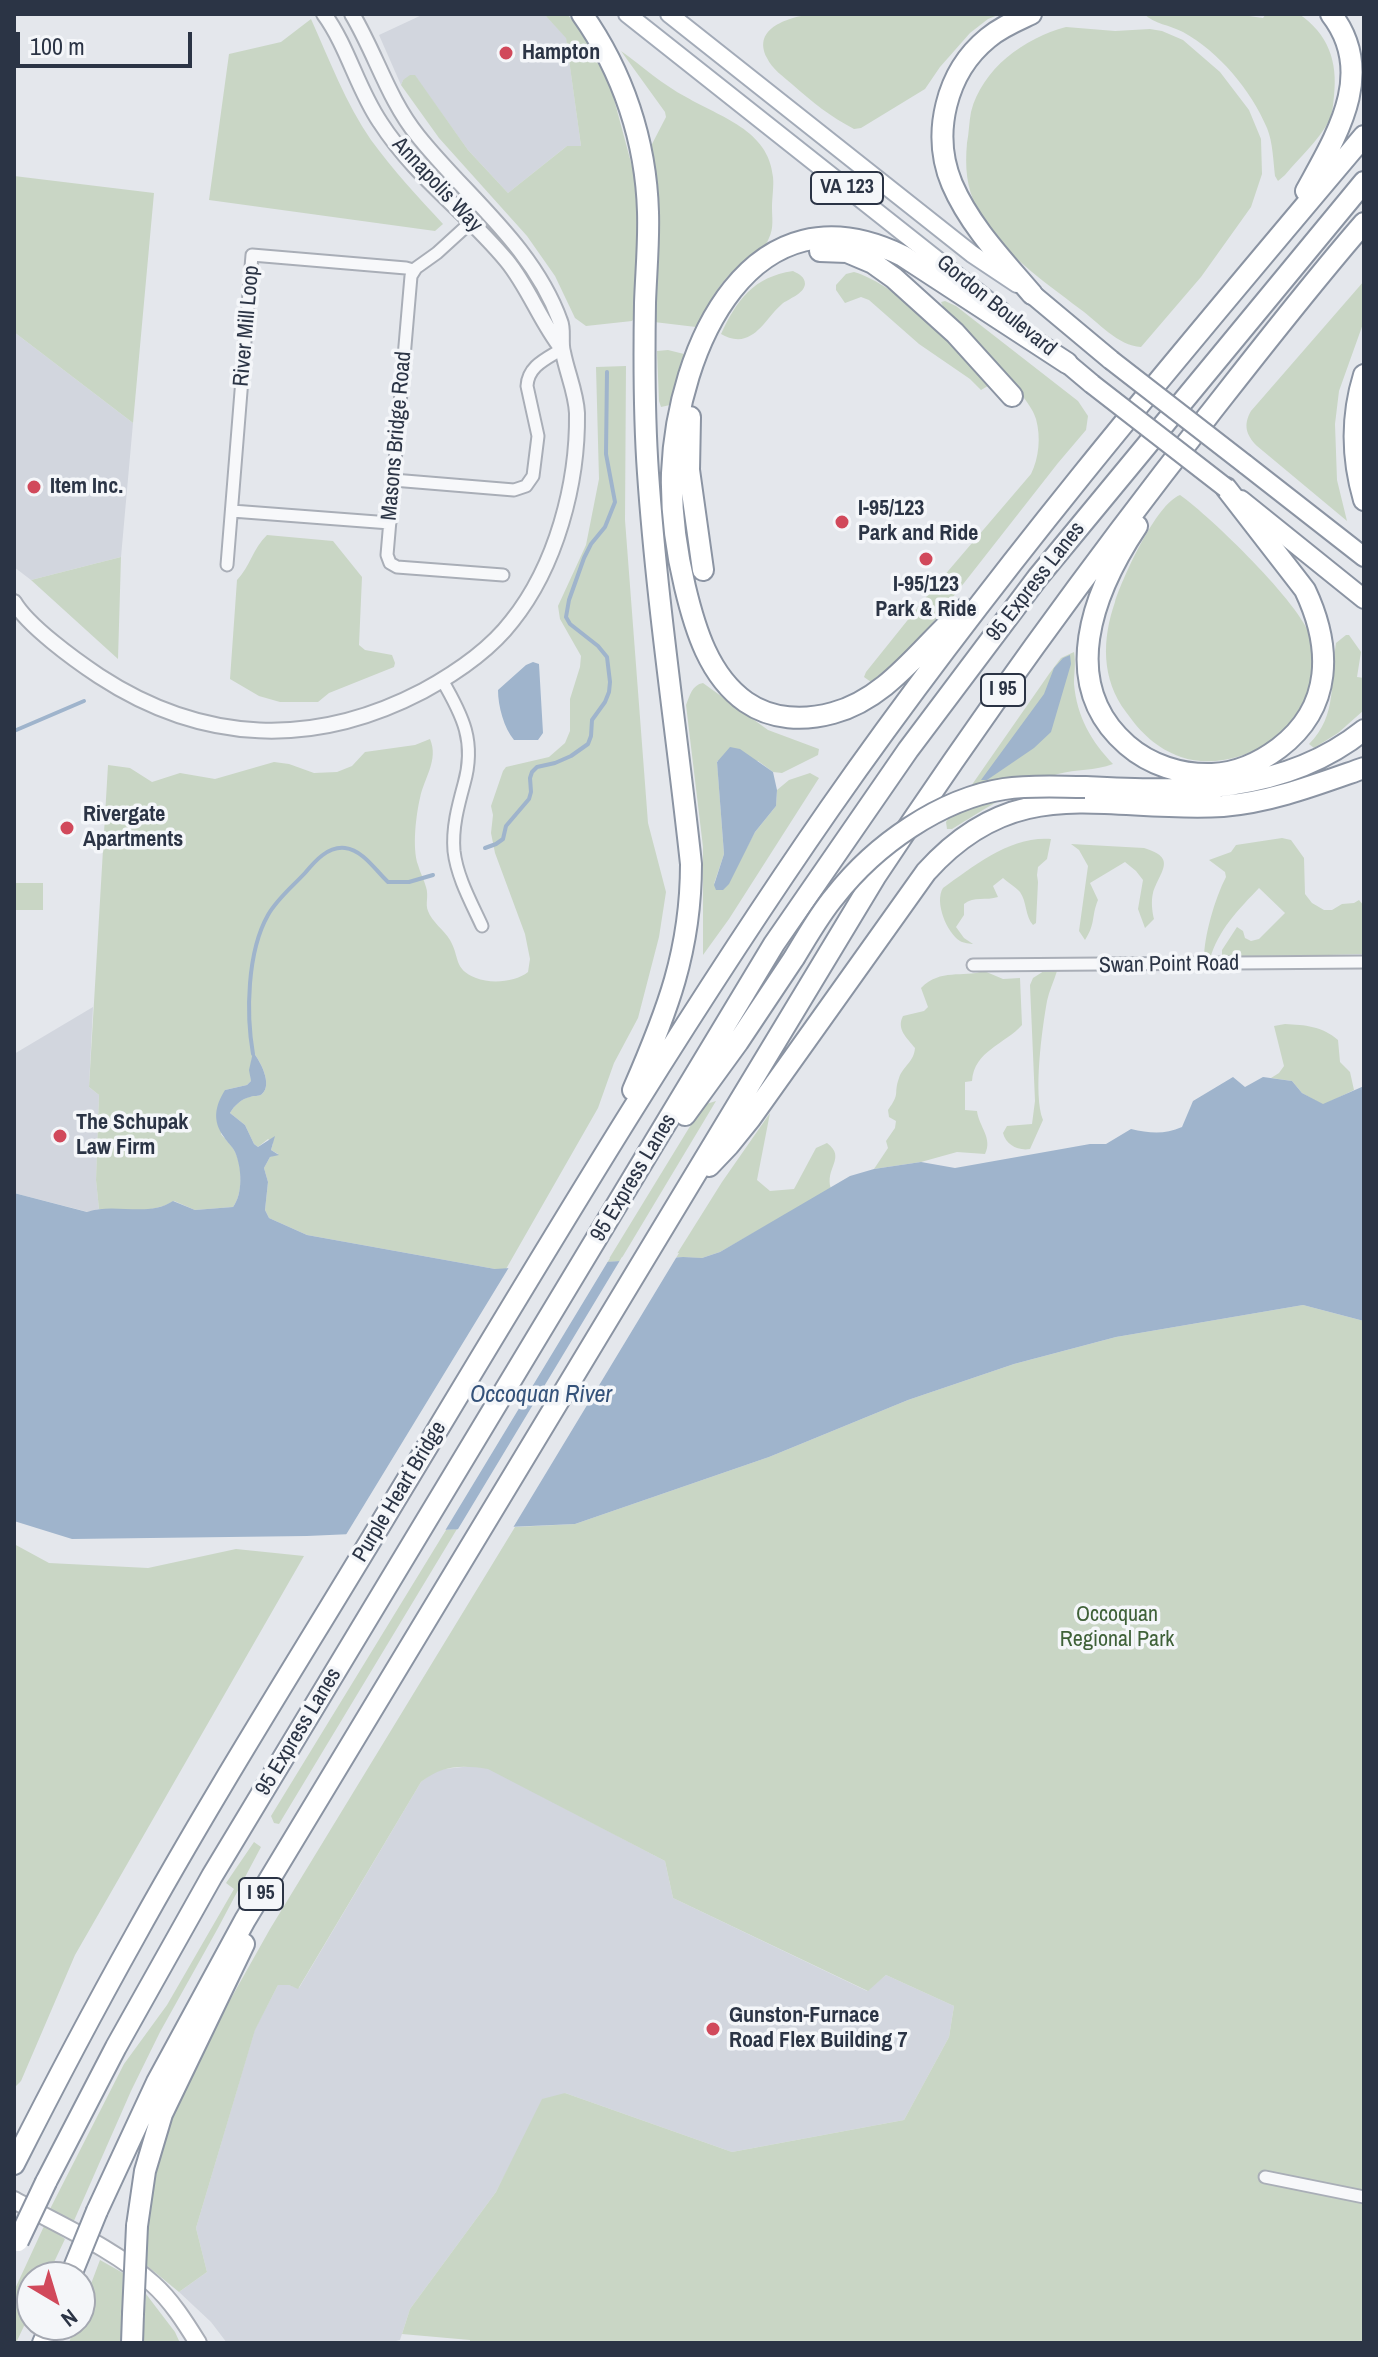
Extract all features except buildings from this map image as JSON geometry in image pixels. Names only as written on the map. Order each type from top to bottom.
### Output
[{"type":"highway","points":[[582,14],[608,54],[620,80],[640,148],[648,212],[644,364],[648,473],[691,864],[691,900],[682,958],[657,1034],[605,1152]]},
{"type":"highway","points":[[1031,14],[996,31],[965,62],[949,95],[943,132],[947,169],[960,200],[979,231],[1032,294]]},
{"type":"highway","points":[[1286,225],[1339,128],[1350,99],[1349,53],[1343,33],[1331,14]]},
{"type":"highway","points":[[605,1152],[729,959],[898,712],[998,580],[1175,358],[1364,136]]},
{"type":"highway","name":"95 Express Lanes","points":[[16,2244],[116,2047],[185,1923],[774,944],[908,750],[1038,577],[1364,182]]},
{"type":"highway","name":"I 95","points":[[77,2261],[97,2211],[171,2055],[216,1970],[857,907],[935,786],[1087,574],[1260,350],[1364,223]]},
{"type":"highway","points":[[998,580],[941,630],[897,676],[857,703],[814,718],[794,719],[776,716],[746,702],[720,676],[709,658],[696,628],[680,567],[672,501],[672,471],[678,421],[691,368],[716,310],[765,257],[794,244],[833,237],[867,242],[903,256],[1067,363]]},
{"type":"highway","points":[[736,285],[807,252],[847,252],[873,263],[894,278],[985,364],[1012,396]]},
{"type":"highway","name":"Gordon Boulevard","points":[[1032,294],[1111,360],[1364,557]]},
{"type":"highway","points":[[1226,488],[1305,590],[1320,629],[1324,668],[1317,700],[1309,716],[1287,742],[1269,755],[1231,772],[1192,773],[1163,766],[1144,757],[1115,734],[1096,707],[1090,685],[1087,648],[1107,581],[1128,540],[1260,350]]},
{"type":"highway","name":"Gordon Boulevard","points":[[1067,363],[1364,599]]},
{"type":"highway","points":[[1364,375],[1354,433],[1358,478],[1364,500]]},
{"type":"highway","points":[[686,389],[690,422],[689,470],[703,570]]},
{"type":"highway","points":[[620,1201],[729,1055],[835,895],[855,873],[902,834],[968,798],[1001,789],[1028,786],[1184,790],[1255,782],[1311,763],[1364,730]]},
{"type":"highway","points":[[686,1189],[729,1145],[757,1110],[926,872],[951,846],[978,828],[1003,815],[1042,804],[1068,802],[1195,807],[1253,802],[1297,792],[1364,768]]},
{"type":"highway","name":"Purple Heart Bridge","points":[[14,2164],[137,1932],[605,1152]]},
{"type":"highway","points":[[132,2343],[137,2226],[145,2171],[162,2114],[178,2076],[232,1972],[275,1870]]},
{"type":"main road","name":"Gordon Boulevard","points":[[627,14],[1067,363]]},
{"type":"main road","name":"Gordon Boulevard","points":[[669,14],[961,245],[1032,294]]},
{"type":"main road","points":[[14,2200],[135,2269],[155,2285],[198,2343]]},
{"type":"street","name":"Annapolis Way","points":[[324,14],[380,123],[425,180],[471,222],[515,271],[547,330],[562,349]]},
{"type":"street","name":"Annapolis Way","points":[[16,607],[64,650],[113,685],[173,714],[229,729],[267,732],[329,726],[392,705],[442,680],[484,650],[512,621],[540,577],[562,521],[573,471],[577,412],[562,349],[561,324],[540,281],[523,256],[417,136],[389,93],[352,14]]},
{"type":"street","points":[[413,270],[471,222]]},
{"type":"street","name":"River Mill Loop","points":[[227,565],[252,255],[413,270]]},
{"type":"street","name":"Masons Bridge Road","points":[[413,270],[387,555],[392,565],[503,575]]},
{"type":"street","points":[[393,480],[514,490],[526,486],[533,476],[538,436],[528,379],[536,366],[562,349]]},
{"type":"street","points":[[232,511],[390,523]]},
{"type":"street","points":[[442,680],[467,733],[468,766],[457,813],[454,849],[466,890],[482,926]]},
{"type":"street","name":"Swan Point Road","points":[[973,965],[1364,962]]},
{"type":"street","points":[[1265,2177],[1364,2197]]},
{"type":"shaded area","points":[[424,14],[544,14],[566,37],[581,146],[567,146],[508,193],[468,150],[415,76],[403,80],[401,85],[379,35]]},
{"type":"shaded area","points":[[14,332],[133,423],[121,557],[31,580],[14,567]]},
{"type":"shaded area","points":[[93,1007],[89,1087],[99,1095],[96,1180],[99,1209],[88,1212],[14,1193],[14,1054]]},
{"type":"shaded area","points":[[472,1766],[488,1768],[665,1861],[673,1898],[867,1991],[886,1975],[954,2006],[949,2037],[904,2120],[732,2152],[565,2093],[518,2150],[496,2192],[410,2309],[400,2340],[388,2343],[227,2343],[211,2322],[179,2292],[207,2272],[196,2228],[255,2029],[278,1985],[299,1988],[421,1782],[436,1770]]},
{"type":"green space","points":[[544,14],[567,14],[583,33],[607,73],[638,195],[636,316],[632,321],[586,326],[575,318],[555,276],[527,236],[439,138],[401,85],[410,75],[415,75],[468,150],[508,193],[567,146],[581,146],[566,38]]},
{"type":"green space","points":[[812,14],[1000,14],[970,33],[925,89],[861,128],[854,129],[807,97],[767,58],[763,47],[769,31],[784,21]]},
{"type":"green space","points":[[1144,14],[1235,14],[1263,18],[1266,14],[1299,14],[1317,30],[1329,49],[1334,71],[1331,115],[1314,142],[1278,181],[1267,128],[1243,86],[1221,61],[1196,40]]},
{"type":"green space","points":[[311,19],[338,81],[371,140],[443,224],[435,231],[209,200],[229,54],[281,42]]},
{"type":"green space","points":[[1066,27],[1115,31],[1150,29],[1183,40],[1220,72],[1249,110],[1261,139],[1262,174],[1251,207],[1201,277],[1141,347],[1116,338],[1022,264],[986,224],[968,184],[966,160],[970,116],[985,82],[1020,47]]},
{"type":"green space","points":[[621,51],[677,92],[741,127],[753,136],[770,161],[773,185],[769,238],[762,250],[724,281],[696,327],[654,322],[651,146],[666,117]]},
{"type":"green space","points":[[14,176],[154,193],[133,423],[14,332]]},
{"type":"green space","points":[[793,271],[803,278],[804,288],[782,304],[756,332],[739,339],[721,334],[748,292],[767,279]]},
{"type":"green space","points":[[854,272],[890,290],[909,304],[993,383],[981,390],[919,344],[869,300],[861,297],[845,303],[836,285],[846,274]]},
{"type":"green space","points":[[1364,281],[1364,321],[1339,391],[1335,424],[1337,480],[1347,521],[1257,446],[1250,438],[1246,425],[1251,411]]},
{"type":"green space","points":[[941,302],[956,306],[1078,401],[1088,416],[1086,430],[917,643],[871,682],[864,677],[866,672],[1031,474],[1037,454],[1038,426],[1031,409],[1010,381],[946,313]]},
{"type":"green space","points":[[657,351],[684,354],[670,405],[661,407]]},
{"type":"green space","points":[[626,366],[625,520],[648,823],[666,892],[659,937],[638,1018],[614,1063],[598,1108],[506,1269],[307,1235],[269,1218],[265,1210],[268,1182],[264,1168],[270,1157],[278,1154],[271,1150],[273,1143],[268,1139],[258,1147],[254,1144],[245,1125],[230,1113],[241,1101],[260,1095],[265,1090],[264,1073],[253,1052],[251,1081],[247,1085],[225,1090],[221,1134],[234,1150],[240,1171],[239,1195],[233,1207],[195,1210],[174,1201],[147,1210],[99,1209],[96,1180],[99,1095],[89,1087],[108,765],[130,768],[152,782],[180,773],[215,779],[274,762],[314,773],[337,772],[352,766],[365,752],[415,745],[430,739],[432,762],[420,798],[415,841],[416,858],[427,890],[428,911],[450,940],[464,971],[482,980],[496,981],[510,980],[528,972],[530,959],[525,934],[495,853],[491,806],[506,767],[549,757],[565,743],[570,731],[570,699],[581,656],[560,619],[558,606],[586,545],[599,479],[596,367]]},
{"type":"green space","points":[[1180,495],[1232,541],[1291,604],[1304,623],[1312,644],[1312,685],[1300,714],[1288,728],[1256,750],[1218,761],[1181,757],[1143,733],[1118,699],[1106,658],[1111,616],[1133,560],[1161,512]]},
{"type":"green space","points":[[267,535],[333,541],[362,577],[359,645],[365,650],[392,655],[394,667],[329,693],[318,702],[280,702],[259,696],[230,679],[237,580]]},
{"type":"green space","points":[[121,557],[118,659],[31,580]]},
{"type":"green space","points":[[1346,635],[1361,652],[1357,677],[1364,678],[1364,710],[1338,733],[1314,748],[1309,744],[1325,721],[1329,709],[1336,643]]},
{"type":"green space","points":[[1074,652],[1074,684],[1082,718],[1113,764],[1065,772],[1030,784],[947,829],[946,822],[1049,674],[1061,658]]},
{"type":"green space","points":[[703,683],[768,730],[819,749],[818,755],[782,773],[773,772],[758,761],[717,761],[724,854],[714,884],[747,847],[776,806],[777,790],[789,780],[810,773],[819,778],[703,955],[703,847],[686,705],[694,688]]},
{"type":"green space","points":[[1282,838],[1291,840],[1304,858],[1305,894],[1312,903],[1324,910],[1359,900],[1364,906],[1364,954],[1222,958],[1222,950],[1237,927],[1243,931],[1245,938],[1251,941],[1259,939],[1285,913],[1259,888],[1224,929],[1210,959],[1204,959],[1211,917],[1226,877],[1225,872],[1209,860],[1231,852],[1236,845]]},
{"type":"green space","points":[[1036,839],[1051,839],[1047,859],[1038,867],[1036,923],[1033,925],[1030,921],[1020,892],[1003,878],[993,886],[998,897],[964,904],[964,915],[956,927],[973,944],[961,942],[955,937],[941,909],[943,888],[1007,847]]},
{"type":"green space","points":[[1071,844],[1144,848],[1161,856],[1164,866],[1152,896],[1154,919],[1145,928],[1138,909],[1143,880],[1125,862],[1090,883],[1098,900],[1085,940],[1079,931],[1088,866],[1079,850]]},
{"type":"green space","points":[[14,883],[43,883],[43,910],[14,910]]},
{"type":"green space","points":[[984,971],[1003,979],[1020,978],[1022,1025],[984,1055],[978,1062],[972,1081],[965,1082],[965,1110],[977,1111],[987,1138],[985,1154],[957,1152],[921,1162],[874,1169],[888,1148],[886,1141],[895,1128],[896,1121],[889,1117],[888,1110],[896,1096],[901,1074],[915,1048],[902,1029],[903,1016],[924,1011],[928,1007],[921,988],[936,978]]},
{"type":"green space","points":[[1044,971],[1057,971],[1047,1001],[1041,1044],[1039,1095],[1043,1120],[1030,1149],[1021,1149],[1010,1144],[1003,1133],[1007,1126],[1032,1124],[1035,1101],[1030,985],[1033,978]]},
{"type":"green space","points":[[1285,1024],[1319,1029],[1338,1040],[1340,1062],[1350,1072],[1354,1090],[1323,1105],[1302,1093],[1292,1081],[1271,1078],[1284,1066],[1274,1026]]},
{"type":"green space","points":[[716,1101],[620,1261],[607,1262],[703,1105]]},
{"type":"green space","points":[[770,1113],[757,1180],[770,1191],[794,1189],[816,1148],[827,1143],[835,1154],[830,1175],[831,1189],[720,1252],[702,1258],[675,1257],[722,1182]]},
{"type":"green space","name":"Occoquan Regional Park","points":[[1303,1305],[1364,1321],[1364,2343],[470,2343],[470,2340],[402,2334],[410,2309],[496,2192],[542,2099],[565,2093],[732,2152],[904,2120],[949,2037],[954,2006],[886,1975],[868,1991],[673,1898],[665,1861],[488,1769],[469,1767],[445,1769],[421,1782],[298,1989],[278,1985],[255,2030],[196,2228],[207,2272],[179,2292],[146,2265],[147,2218],[160,2150],[172,2114],[202,2050],[270,1929],[515,1527],[575,1524],[769,1457],[908,1400],[1014,1364],[1116,1337]]},
{"type":"green space","points":[[457,1529],[279,1824],[274,1823],[271,1816],[446,1530]]},
{"type":"green space","points":[[14,1544],[49,1563],[148,1568],[236,1549],[304,1556],[75,1955],[21,2081],[14,2088]]},
{"type":"green space","points":[[254,1842],[261,1847],[160,2032],[73,2223],[49,2211],[124,2064],[167,2005],[234,1889],[226,1883]]},
{"type":"green space","points":[[45,2224],[65,2239],[55,2261],[28,2261]]},
{"type":"green space","points":[[100,2260],[123,2273],[121,2343],[69,2343],[96,2341],[96,2271]]},
{"type":"green space","points":[[16,2287],[16,2343],[14,2343]]},
{"type":"green space","points":[[146,2294],[175,2332],[180,2343],[143,2343]]},
{"type":"water","points":[[1070,655],[1071,664],[1051,732],[1034,748],[987,780],[981,780],[1044,694],[1054,668]]},
{"type":"water","points":[[533,662],[539,664],[543,733],[538,740],[514,740],[502,716],[498,690]]},
{"type":"water","points":[[730,747],[740,749],[773,772],[777,790],[776,806],[755,832],[729,884],[723,890],[716,890],[714,885],[724,854],[717,762]]},
{"type":"water","name":"Occoquan River","points":[[253,1052],[264,1073],[265,1090],[260,1095],[241,1101],[230,1113],[245,1125],[258,1147],[275,1136],[271,1150],[279,1155],[270,1157],[264,1168],[268,1182],[265,1210],[269,1218],[307,1235],[495,1269],[702,1258],[720,1252],[850,1176],[874,1169],[921,1162],[955,1168],[1090,1144],[1106,1144],[1131,1129],[1144,1132],[1175,1130],[1182,1127],[1193,1101],[1233,1077],[1245,1087],[1263,1077],[1292,1081],[1302,1093],[1323,1104],[1364,1086],[1364,1321],[1303,1305],[1116,1337],[1014,1364],[908,1400],[769,1457],[575,1524],[307,1536],[72,1539],[14,1521],[14,1193],[87,1212],[109,1208],[153,1208],[173,1201],[195,1210],[233,1207],[240,1188],[239,1166],[234,1150],[220,1131],[216,1114],[225,1090],[247,1085],[251,1081],[249,1070]]},
{"type":"pier","points":[[679,1253],[511,1531],[455,1534],[622,1257]]},
{"type":"pier","points":[[610,1258],[443,1534],[344,1538],[511,1264]]},
{"type":"waterway","points":[[485,848],[503,839],[506,826],[529,799],[532,772],[537,767],[571,756],[588,744],[592,720],[609,692],[607,657],[566,617],[584,558],[605,527],[615,502],[606,454],[607,372]]},
{"type":"waterway","points":[[14,731],[84,701]]},
{"type":"waterway","points":[[253,1054],[249,1021],[250,983],[261,930],[276,904],[322,855],[339,848],[352,850],[388,882],[409,882],[433,875]]},
{"type":"place","name":"Hampton","points":[[506,53]]},
{"type":"place","name":"Item Inc.","points":[[34,487]]},
{"type":"place","name":"I-95/123 Park and Ride","points":[[842,522]]},
{"type":"place","name":"I-95/123 Park & Ride","points":[[926,559]]},
{"type":"place","name":"Rivergate Apartments","points":[[67,828]]},
{"type":"place","name":"The Schupak Law Firm","points":[[60,1136]]},
{"type":"place","name":"Gunston-Furnace Road Flex Building 7","points":[[713,2029]]}]
